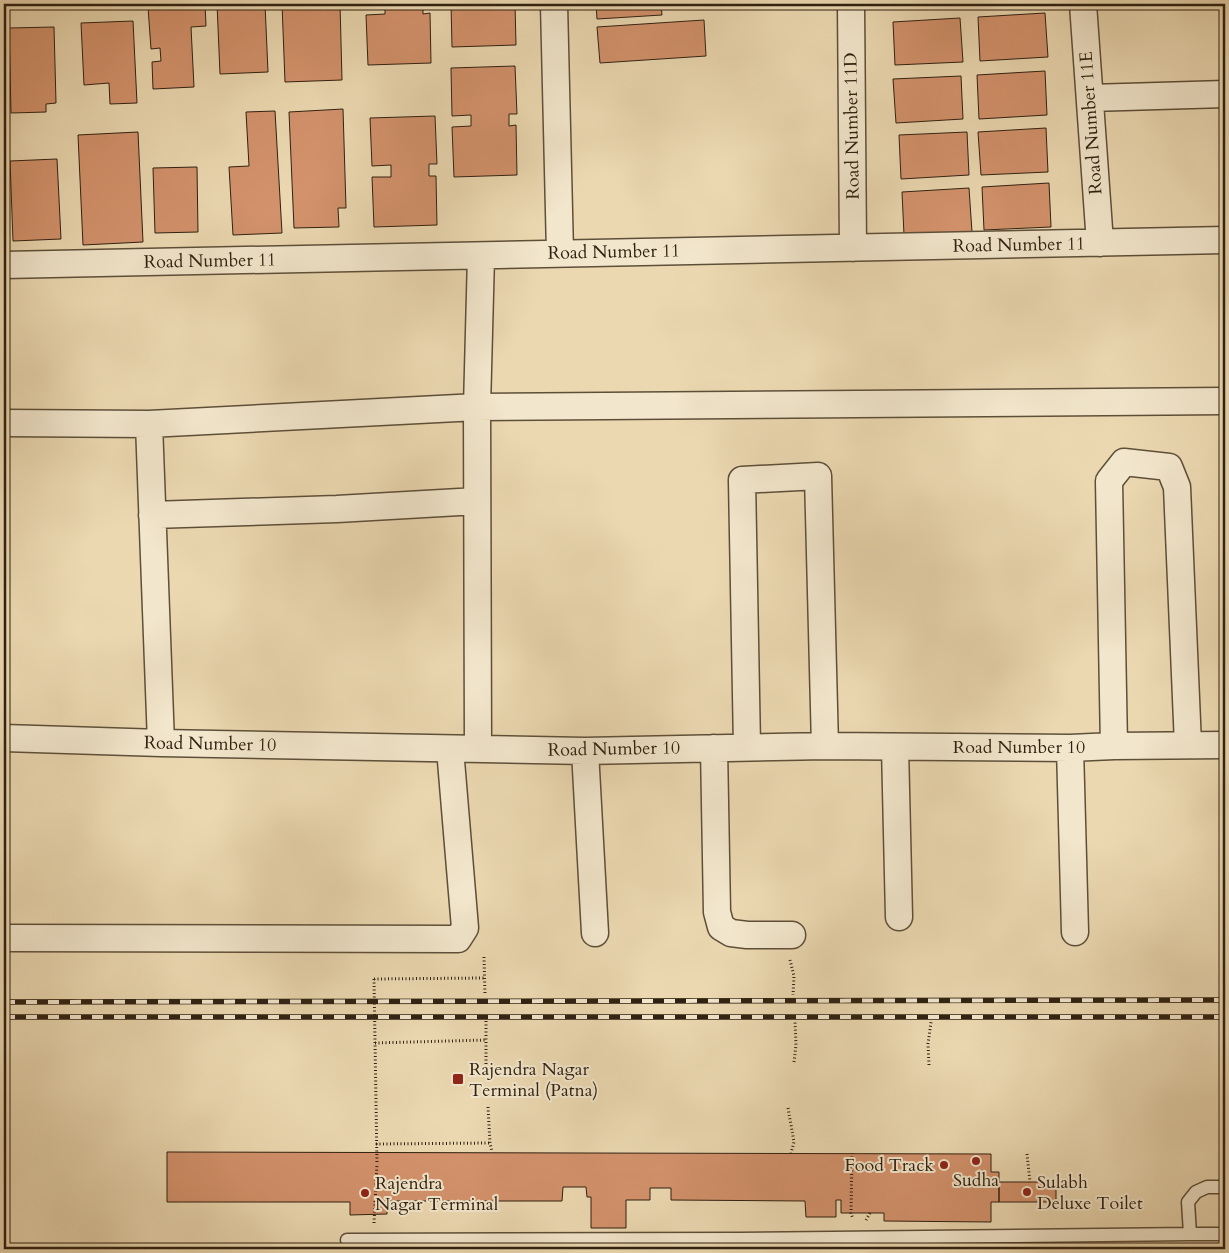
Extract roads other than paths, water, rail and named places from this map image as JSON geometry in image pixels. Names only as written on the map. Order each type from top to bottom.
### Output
[{"type":"street","points":[[554,4],[560,253]]},
{"type":"street","name":"Road Number 11D","points":[[851,4],[853,248]]},
{"type":"street","name":"Road Number 11E","points":[[1083,4],[1100,243]]},
{"type":"street","points":[[1090,98],[1225,94]]},
{"type":"street","name":"Road Number 11","points":[[4,265],[1225,240]]},
{"type":"street","points":[[478,748],[477,407],[480,256]]},
{"type":"street","points":[[4,423],[148,424],[477,407],[1225,401]]},
{"type":"street","points":[[148,424],[161,743]]},
{"type":"street","points":[[1114,746],[1109,481],[1124,462],[1169,467],[1177,487],[1188,746]]},
{"type":"street","points":[[747,747],[742,480],[818,476],[825,746]]},
{"type":"street","points":[[152,515],[337,509],[478,501]]},
{"type":"street","name":"Road Number 10","points":[[4,738],[585,751],[825,746],[1070,748],[1225,745]]},
{"type":"street","points":[[895,747],[899,918]]},
{"type":"street","points":[[714,748],[717,912],[721,927],[731,933],[748,935],[791,946]]},
{"type":"street","points":[[1070,748],[1075,932]]},
{"type":"street","points":[[4,938],[458,939],[465,928],[450,749]]},
{"type":"street","points":[[585,751],[595,933]]},
{"type":"lane","points":[[1190,1234],[1188,1202],[1196,1192],[1208,1187],[1225,1187]]},
{"type":"lane","points":[[347,1240],[740,1244],[857,1237],[1225,1234]]},
{"type":"railway","points":[[4,1002],[1225,1000]]},
{"type":"railway","points":[[4,1017],[1225,1017]]},
{"type":"place","name":"Rajendra Nagar Terminal (Patna)","points":[[458,1079]]},
{"type":"place","name":"Sudha","points":[[976,1161]]},
{"type":"place","name":"Food Track","points":[[944,1165]]},
{"type":"place","name":"Sulabh Deluxe Toilet","points":[[1027,1192]]},
{"type":"place","name":"Rajendra Nagar Terminal","points":[[365,1193]]}]
